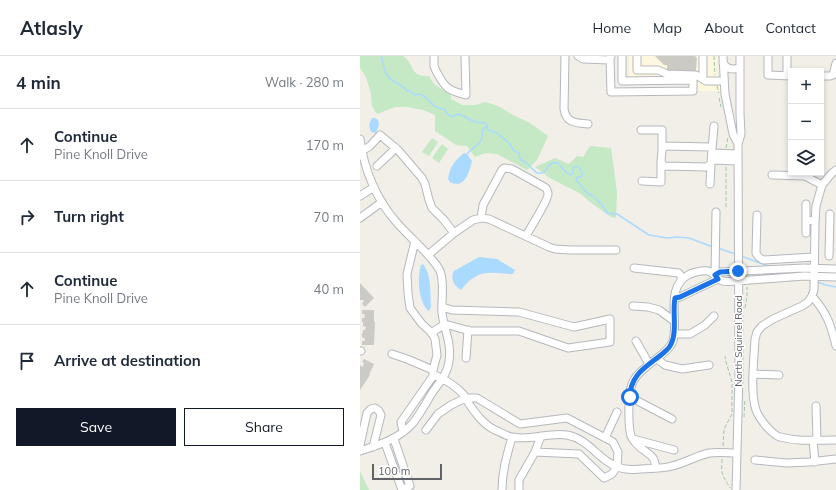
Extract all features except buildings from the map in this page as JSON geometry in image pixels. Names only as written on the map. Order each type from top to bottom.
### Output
[{"type":"street","points":[[434,56],[434,67],[445,86],[448,89],[466,95],[465,56]]},
{"type":"street","points":[[565,56],[564,109],[566,118],[578,123],[588,124]]},
{"type":"street","points":[[578,56],[584,59],[611,58],[611,81],[611,92],[693,91],[693,80],[611,81]]},
{"type":"street","points":[[622,56],[622,81]]},
{"type":"street","points":[[637,56],[637,70],[658,70],[667,74],[696,75],[706,81],[720,82]]},
{"type":"street","points":[[701,78],[703,75],[703,56]]},
{"type":"street","name":"North Squirrel Road","points":[[736,490],[739,373],[738,144],[741,134],[740,56]]},
{"type":"street","points":[[768,56],[768,76],[788,76]]},
{"type":"street","points":[[787,56],[788,68]]},
{"type":"street","points":[[723,59],[727,68],[735,69],[740,67]]},
{"type":"street","name":"North Squirrel Road","points":[[723,59],[720,82],[725,94],[733,134],[738,144]]},
{"type":"street","points":[[824,76],[833,75],[836,63]]},
{"type":"street","points":[[730,118],[735,121],[740,119]]},
{"type":"street","points":[[710,184],[714,126]]},
{"type":"street","points":[[641,130],[662,130],[661,182],[642,181]]},
{"type":"street","points":[[362,151],[370,146],[380,135],[396,148],[422,178],[425,184],[428,200],[432,208],[454,233]]},
{"type":"street","points":[[360,139],[364,171],[382,202],[398,224],[435,262],[440,271],[442,283],[442,314],[450,346],[448,368],[413,423],[394,439],[360,451]]},
{"type":"street","points":[[661,162],[664,166],[706,167],[712,157],[710,147],[664,146],[662,150]]},
{"type":"street","points":[[377,166],[396,148]]},
{"type":"street","points":[[712,157],[738,157]]},
{"type":"street","points":[[481,218],[483,205],[502,170],[504,168],[512,169],[546,188],[548,192],[548,196],[526,236]]},
{"type":"street","points":[[836,170],[822,185],[816,206],[812,296],[808,302],[802,306],[773,319],[762,326],[757,332],[755,339],[753,385],[756,410],[769,430],[778,437],[801,441],[836,440]]},
{"type":"street","points":[[772,175],[805,176],[822,185]]},
{"type":"street","points":[[360,196],[374,187]]},
{"type":"street","points":[[360,218],[382,202]]},
{"type":"street","points":[[806,204],[806,233]]},
{"type":"street","points":[[716,212],[716,277]]},
{"type":"street","points":[[829,256],[830,214]]},
{"type":"street","points":[[757,215],[756,253],[761,259],[814,257]]},
{"type":"street","points":[[428,255],[454,233],[473,220],[481,218],[489,219],[555,249],[616,250]]},
{"type":"street","points":[[806,220],[815,221]]},
{"type":"street","points":[[814,230],[829,231]]},
{"type":"street","points":[[403,432],[401,422],[432,376],[437,355],[436,339],[410,308],[407,274],[415,241]]},
{"type":"street","points":[[634,268],[679,273],[682,279]]},
{"type":"street","points":[[675,298],[680,297],[716,277],[720,272],[814,272],[836,269]]},
{"type":"street","points":[[656,468],[653,457],[643,450],[631,437],[629,424],[630,397],[632,384],[637,375],[670,348],[674,334],[675,298],[677,286],[682,279],[688,275],[701,271],[708,271],[724,281],[804,276],[814,272],[836,277]]},
{"type":"street","points":[[812,296],[828,317],[836,346]]},
{"type":"street","points":[[633,306],[648,307],[659,310],[674,320]]},
{"type":"street","points":[[431,333],[444,324],[468,330],[518,331],[568,348],[610,342],[610,319],[574,327],[519,312],[452,310],[442,307]]},
{"type":"street","points":[[674,334],[690,334],[705,325],[714,316]]},
{"type":"street","points":[[466,358],[468,330]]},
{"type":"street","points":[[636,341],[649,364]]},
{"type":"street","points":[[392,354],[407,359],[433,372],[457,388],[486,424],[493,429],[512,437],[524,438],[566,435],[576,437],[587,443],[614,466],[627,469],[672,467],[698,456],[710,453],[737,453]]},
{"type":"street","points":[[657,358],[665,364],[682,369],[709,365]]},
{"type":"street","points":[[754,374],[780,374]]},
{"type":"street","points":[[630,397],[672,419]]},
{"type":"street","points":[[426,430],[438,414],[451,405],[466,398],[477,398],[520,424],[567,418],[613,442],[618,452],[617,467],[612,474],[604,478],[579,454],[535,452]]},
{"type":"street","points":[[815,462],[816,406]]},
{"type":"street","points":[[360,445],[367,413],[370,409],[375,408],[379,411],[380,415],[373,447]]},
{"type":"street","points":[[604,438],[617,412]]},
{"type":"street","points":[[519,490],[519,480],[535,452],[541,436]]},
{"type":"street","points":[[502,490],[504,464],[512,437]]},
{"type":"street","points":[[385,443],[402,490],[410,486],[394,439]]},
{"type":"street","points":[[633,439],[674,450]]},
{"type":"street","points":[[755,460],[787,463],[815,462],[836,459]]},
{"type":"path","points":[[714,56],[715,78]]},
{"type":"path","points":[[718,91],[720,82]]},
{"type":"path","points":[[726,162],[726,208]]},
{"type":"path","points":[[723,450],[724,429],[732,414],[732,380],[725,356]]},
{"type":"path","points":[[722,456],[722,473],[730,490]]},
{"type":"shaded area","points":[[629,56],[718,56],[717,73],[723,91],[695,91],[695,78],[629,78]]},
{"type":"green space","points":[[360,56],[403,56],[406,58],[416,74],[421,76],[429,76],[434,84],[451,95],[451,99],[462,105],[475,105],[485,102],[498,106],[530,123],[548,136],[537,160],[527,170],[497,154],[486,153],[475,157],[467,146],[456,145],[435,131],[435,115],[423,110],[407,107],[395,107],[377,114],[372,106],[371,94],[366,77],[360,68]]},
{"type":"green space","points":[[432,138],[438,142],[429,156],[422,152]]},
{"type":"green space","points":[[442,144],[448,149],[439,163],[432,158]]},
{"type":"green space","points":[[590,146],[611,148],[617,192],[616,218],[611,217],[581,194],[548,177],[535,167],[555,158],[569,164],[577,156],[583,157]]},
{"type":"green space","points":[[360,471],[369,490],[360,490]]},
{"type":"water","points":[[372,118],[378,120],[379,124],[376,133],[371,132],[369,125]]},
{"type":"water","points":[[464,153],[467,154],[472,161],[468,175],[461,183],[451,183],[448,179],[451,168]]},
{"type":"water","points":[[479,257],[497,259],[515,270],[513,274],[489,273],[479,275],[469,281],[461,290],[453,282],[452,277],[454,271]]},
{"type":"water","points":[[423,264],[428,274],[430,285],[431,307],[429,311],[425,307],[419,290],[419,276],[421,265]]},
{"type":"waterway","points":[[381,56],[384,68],[389,78],[407,91],[410,91],[415,95],[420,94],[436,107],[444,109],[449,116],[459,114],[475,122],[484,123],[487,125],[488,130],[497,133],[509,143],[514,151],[519,153],[520,159],[537,173],[543,173],[550,164],[558,163],[570,175],[573,173],[573,168],[576,166],[582,172],[582,176],[576,178],[576,180],[587,193],[593,196],[602,205],[607,213],[617,214],[649,235],[667,238],[689,238],[713,247]]},
{"type":"waterway","points":[[467,154],[480,142],[482,139],[482,131],[487,127]]},
{"type":"waterway","points":[[718,248],[735,254]]},
{"type":"waterway","points":[[741,256],[771,267]]},
{"type":"waterway","points":[[817,282],[836,287]]},
{"type":"route","points":[[630,397],[632,384],[637,375],[670,348],[673,340],[675,298],[718,279],[715,275],[720,272],[738,271]]}]
